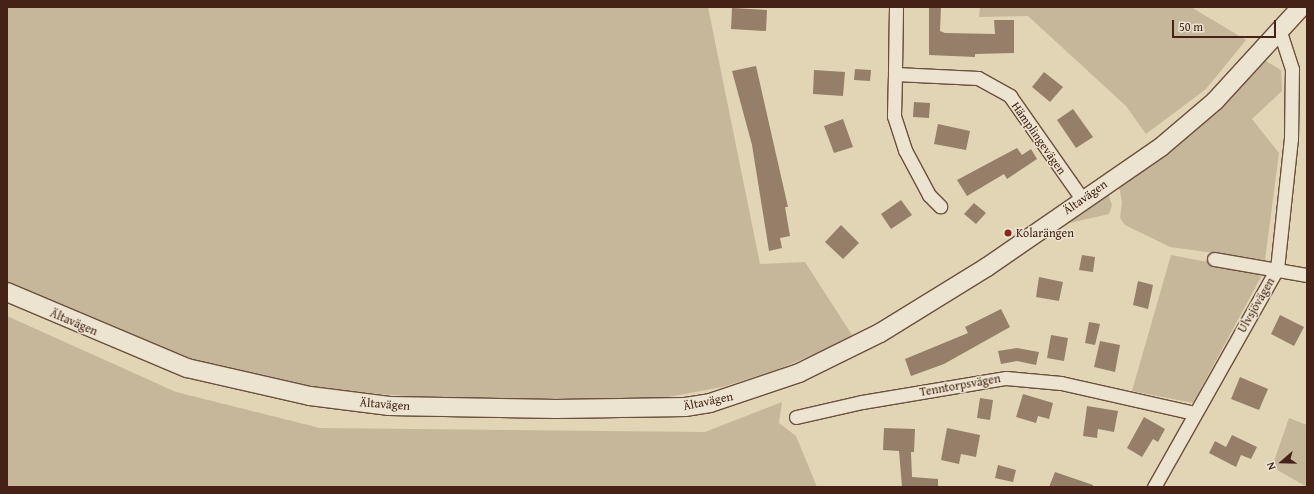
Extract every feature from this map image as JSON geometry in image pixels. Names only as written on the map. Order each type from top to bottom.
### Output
[{"type":"main road","name":"Ältavägen","points":[[7,292],[187,368],[310,396],[389,406],[556,409],[685,407],[738,394],[799,373],[880,333],[987,267],[1082,199],[1161,147],[1215,102],[1280,33],[1301,7]]},
{"type":"street","points":[[896,7],[896,74],[894,116],[905,150],[929,195],[940,206]]},
{"type":"street","name":"Ulvsjövägen","points":[[1154,487],[1194,413],[1277,269],[1291,138],[1292,69],[1280,33]]},
{"type":"street","name":"Hämplingevägen","points":[[896,74],[978,78],[1010,96],[1082,199]]},
{"type":"street","points":[[1214,259],[1307,275]]},
{"type":"street","name":"Tenntorpsvägen","points":[[796,417],[862,402],[1006,378],[1061,383],[1194,413]]},
{"type":"shaded area","points":[[7,7],[708,7],[760,264],[805,262],[854,338],[776,370],[722,387],[663,398],[468,401],[294,387],[191,364],[7,285]]},
{"type":"shaded area","points":[[980,7],[1191,7],[1246,40],[1206,89],[1146,134],[1126,106],[1028,16],[979,17]]},
{"type":"shaded area","points":[[1264,60],[1281,70],[1282,91],[1252,119],[1279,153],[1265,260],[1170,247],[1125,225],[1120,218],[1122,202],[1119,187],[1216,114]]},
{"type":"shaded area","points":[[1108,194],[1112,205],[1109,214],[1065,224]]},
{"type":"shaded area","points":[[1171,255],[1259,272],[1261,277],[1193,403],[1132,391]]},
{"type":"shaded area","points":[[7,316],[176,392],[320,428],[705,432],[782,402],[779,423],[796,436],[817,487],[7,487]]},
{"type":"shaded area","points":[[1289,418],[1307,425],[1307,487],[1272,467]]},
{"type":"building","points":[[929,7],[941,7],[940,31],[945,33],[995,34],[994,20],[1014,20],[1014,53],[975,54],[975,57],[929,55]]},
{"type":"building","points":[[732,8],[767,10],[766,31],[731,29]]},
{"type":"building","points":[[756,66],[788,207],[785,207],[790,236],[780,238],[782,248],[769,251],[752,145],[732,71]]},
{"type":"building","points":[[855,69],[871,70],[870,81],[854,80]]},
{"type":"building","points":[[814,70],[845,72],[843,96],[813,94]]},
{"type":"building","points":[[1044,72],[1063,87],[1050,102],[1032,87]]},
{"type":"building","points":[[914,102],[930,103],[929,118],[913,117]]},
{"type":"building","points":[[1073,109],[1093,137],[1076,148],[1057,120]]},
{"type":"building","points":[[843,119],[853,147],[834,153],[824,126]]},
{"type":"building","points":[[938,124],[970,131],[966,150],[934,144]]},
{"type":"building","points":[[1017,148],[1022,155],[1031,149],[1037,159],[1007,179],[1004,174],[967,196],[957,180]]},
{"type":"building","points":[[901,200],[912,215],[891,229],[881,214]]},
{"type":"building","points":[[974,203],[986,213],[976,224],[964,214]]},
{"type":"building","points":[[841,225],[859,243],[843,259],[825,242]]},
{"type":"building","points":[[1082,255],[1095,257],[1093,272],[1079,270]]},
{"type":"building","points":[[1039,277],[1063,282],[1059,301],[1036,297]]},
{"type":"building","points":[[1138,281],[1153,285],[1148,309],[1133,305]]},
{"type":"building","points":[[1001,309],[1010,327],[944,364],[911,376],[905,359],[968,333],[965,327]]},
{"type":"building","points":[[1280,315],[1304,327],[1294,346],[1271,334]]},
{"type":"building","points":[[1089,322],[1100,324],[1095,345],[1085,343]]},
{"type":"building","points":[[1051,335],[1068,338],[1064,361],[1047,358]]},
{"type":"building","points":[[1100,341],[1120,345],[1115,372],[1094,367]]},
{"type":"building","points":[[1017,348],[1039,352],[1036,365],[1017,361],[1001,364],[998,351]]},
{"type":"building","points":[[1240,377],[1268,389],[1259,410],[1231,399]]},
{"type":"building","points":[[1023,394],[1053,403],[1049,419],[1038,416],[1036,423],[1016,417]]},
{"type":"building","points":[[980,398],[993,400],[990,420],[977,418]]},
{"type":"building","points":[[1087,406],[1118,411],[1114,432],[1098,429],[1097,438],[1083,436]]},
{"type":"building","points":[[1144,417],[1165,429],[1158,442],[1153,439],[1142,457],[1127,448]]},
{"type":"building","points":[[884,428],[915,429],[914,452],[911,452],[912,477],[938,479],[938,487],[902,487],[899,451],[883,450]]},
{"type":"building","points":[[947,428],[980,435],[976,457],[961,454],[959,464],[941,460]]},
{"type":"building","points":[[1232,435],[1257,447],[1251,459],[1241,455],[1236,467],[1209,453],[1215,441],[1226,447]]},
{"type":"building","points":[[998,465],[1016,470],[1013,482],[995,478]]},
{"type":"building","points":[[1055,472],[1093,485],[1093,487],[1049,487]]},
{"type":"place","name":"Kolarängen","points":[[1008,233]]}]
